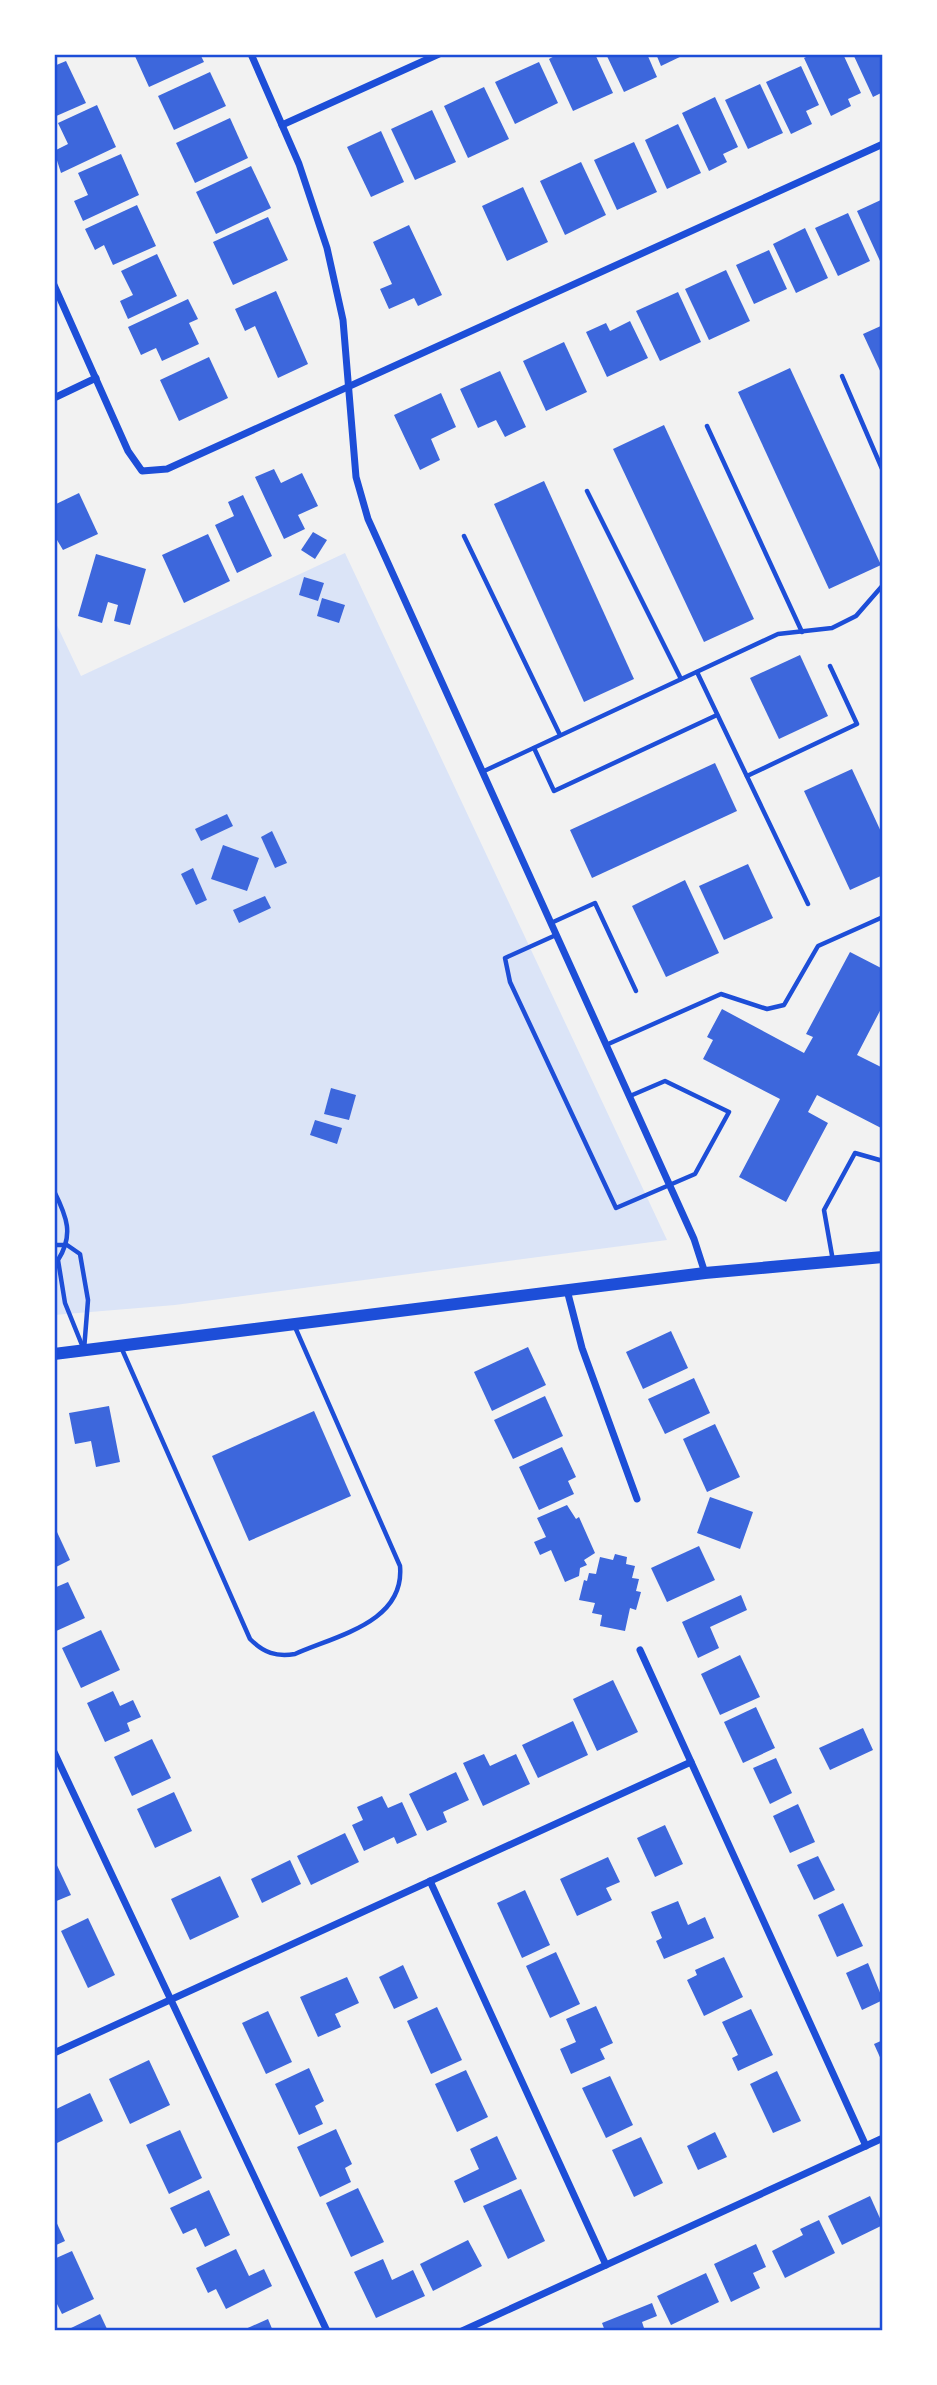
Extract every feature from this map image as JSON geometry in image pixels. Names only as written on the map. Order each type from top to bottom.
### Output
[{"type":"main road","points":[[54,1354],[705,1273],[883,1257]]},
{"type":"street","points":[[251,54],[315,207],[327,248],[343,320],[356,477],[368,519],[670,1184],[705,1273]]},
{"type":"street","points":[[282,125],[439,54]]},
{"type":"street","points":[[54,285],[128,451],[142,471],[167,469],[883,144]]},
{"type":"street","points":[[54,398],[96,378]]},
{"type":"street","points":[[567,1290],[582,1348],[637,1499]]},
{"type":"street","points":[[639,1650],[866,2146]]},
{"type":"street","points":[[54,1752],[327,2331]]},
{"type":"street","points":[[54,2053],[691,1762]]},
{"type":"street","points":[[430,1881],[606,2265]]},
{"type":"street","points":[[462,2331],[883,2138]]},
{"type":"lane","points":[[842,376],[883,471]]},
{"type":"lane","points":[[706,426],[802,632]]},
{"type":"lane","points":[[587,491],[681,679]]},
{"type":"lane","points":[[464,536],[560,735]]},
{"type":"lane","points":[[481,772],[778,634],[832,628],[856,616],[883,585]]},
{"type":"lane","points":[[747,776],[857,723],[830,666]]},
{"type":"lane","points":[[697,671],[808,904]]},
{"type":"lane","points":[[534,748],[554,791],[717,715]]},
{"type":"lane","points":[[550,923],[595,903],[636,991]]},
{"type":"lane","points":[[606,1045],[721,994],[767,1009],[784,1005],[818,946],[883,917]]},
{"type":"lane","points":[[556,935],[505,958],[510,982],[616,1208],[695,1174],[730,1112],[664,1080],[629,1097]]},
{"type":"lane","points":[[833,1261],[824,1210],[855,1153],[883,1161]]},
{"type":"lane","points":[[54,1191],[68,1232],[67,1245],[58,1260],[65,1303],[84,1350]]},
{"type":"lane","points":[[54,1245],[67,1245],[80,1254],[88,1300],[84,1350]]},
{"type":"lane","points":[[121,1346],[250,1639],[270,1654],[295,1654],[377,1618],[389,1609],[398,1596],[402,1581],[400,1566],[294,1324]]},
{"type":"shaded area","points":[[345,553],[667,1240],[175,1305],[54,1315],[54,619],[81,676]]},
{"type":"building","points":[[134,54],[200,54],[204,62],[149,87]]},
{"type":"building","points":[[558,54],[595,54],[613,93],[573,111],[549,59]]},
{"type":"building","points":[[606,54],[647,54],[657,77],[624,92]]},
{"type":"building","points":[[656,54],[686,54],[661,66]]},
{"type":"building","points":[[812,54],[843,54],[861,93],[848,99],[851,106],[831,116],[804,58]]},
{"type":"building","points":[[853,54],[883,54],[883,92],[873,97]]},
{"type":"building","points":[[66,61],[86,103],[54,117],[54,66]]},
{"type":"building","points":[[539,62],[558,103],[515,124],[495,82]]},
{"type":"building","points":[[801,66],[819,105],[806,111],[812,124],[791,134],[766,82]]},
{"type":"building","points":[[210,72],[226,106],[174,130],[158,96]]},
{"type":"building","points":[[760,84],[783,133],[748,149],[725,100]]},
{"type":"building","points":[[484,87],[509,139],[468,158],[444,106]]},
{"type":"building","points":[[715,97],[738,147],[723,154],[727,162],[709,171],[682,113]]},
{"type":"building","points":[[97,105],[116,147],[61,173],[54,151],[68,144],[58,123]]},
{"type":"building","points":[[432,110],[456,162],[415,180],[391,129]]},
{"type":"building","points":[[230,118],[248,158],[195,183],[176,143]]},
{"type":"building","points":[[678,124],[701,173],[667,189],[645,140]]},
{"type":"building","points":[[381,131],[404,182],[371,197],[347,147]]},
{"type":"building","points":[[634,142],[657,192],[617,210],[594,160]]},
{"type":"building","points":[[121,154],[139,195],[83,221],[74,201],[88,195],[78,173]]},
{"type":"building","points":[[581,162],[606,215],[565,235],[540,181]]},
{"type":"building","points":[[251,166],[271,208],[216,234],[196,192]]},
{"type":"building","points":[[523,187],[548,242],[507,261],[482,206]]},
{"type":"building","points":[[883,199],[883,260],[880,261],[857,211]]},
{"type":"building","points":[[137,205],[156,246],[113,265],[104,245],[95,250],[85,229]]},
{"type":"building","points":[[848,213],[870,261],[838,276],[815,228]]},
{"type":"building","points":[[268,217],[288,260],[233,285],[213,242]]},
{"type":"building","points":[[409,225],[442,295],[418,306],[414,298],[389,309],[380,289],[392,284],[373,242]]},
{"type":"building","points":[[805,228],[828,278],[796,293],[773,244]]},
{"type":"building","points":[[769,250],[787,289],[754,304],[736,265]]},
{"type":"building","points":[[157,254],[177,296],[128,319],[120,301],[133,295],[121,271]]},
{"type":"building","points":[[726,270],[750,321],[709,340],[685,289]]},
{"type":"building","points":[[276,291],[308,364],[278,378],[255,326],[245,331],[235,309]]},
{"type":"building","points":[[678,292],[701,342],[660,361],[636,311]]},
{"type":"building","points":[[188,299],[198,319],[189,323],[199,344],[162,361],[156,348],[141,355],[128,327]]},
{"type":"building","points":[[630,321],[648,358],[607,377],[586,332],[606,323],[610,331]]},
{"type":"building","points":[[883,325],[883,377],[863,334]]},
{"type":"building","points":[[564,342],[587,392],[546,411],[523,361]]},
{"type":"building","points":[[209,357],[228,398],[179,421],[160,380]]},
{"type":"building","points":[[790,368],[881,565],[829,589],[738,392]]},
{"type":"building","points":[[500,371],[526,427],[505,437],[496,420],[478,428],[460,389]]},
{"type":"building","points":[[441,393],[456,427],[431,439],[440,460],[420,470],[394,415]]},
{"type":"building","points":[[664,425],[754,619],[704,642],[613,449]]},
{"type":"building","points":[[274,469],[281,483],[302,473],[318,506],[298,515],[305,529],[284,539],[255,477]]},
{"type":"building","points":[[544,481],[634,679],[584,702],[494,504]]},
{"type":"building","points":[[79,493],[98,534],[63,550],[54,535],[54,505]]},
{"type":"building","points":[[243,495],[272,556],[237,573],[215,525],[234,516],[228,502]]},
{"type":"building","points":[[313,532],[327,540],[315,559],[301,550]]},
{"type":"building","points":[[208,534],[230,581],[184,603],[162,555]]},
{"type":"building","points":[[96,554],[146,569],[130,625],[114,621],[118,605],[108,602],[102,623],[78,616]]},
{"type":"building","points":[[304,577],[324,583],[318,601],[299,595]]},
{"type":"building","points":[[322,598],[345,605],[339,623],[317,616]]},
{"type":"building","points":[[800,655],[828,716],[779,739],[750,678]]},
{"type":"building","points":[[715,763],[737,811],[592,878],[570,830]]},
{"type":"building","points":[[852,769],[883,836],[883,875],[850,890],[804,791]]},
{"type":"building","points":[[227,814],[233,826],[201,841],[195,829]]},
{"type":"building","points":[[272,831],[287,863],[275,868],[261,837]]},
{"type":"building","points":[[223,845],[259,858],[247,891],[211,879]]},
{"type":"building","points":[[748,864],[773,918],[724,940],[699,886]]},
{"type":"building","points":[[193,868],[207,900],[196,905],[181,874]]},
{"type":"building","points":[[685,880],[719,953],[666,977],[632,906]]},
{"type":"building","points":[[265,896],[271,908],[239,923],[233,910]]},
{"type":"building","points":[[850,952],[883,969],[883,1005],[857,1055],[883,1068],[883,1129],[817,1095],[808,1112],[828,1123],[786,1202],[739,1177],[780,1099],[703,1059],[713,1040],[707,1037],[722,1009],[804,1053],[813,1037],[806,1034]]},
{"type":"building","points":[[331,1088],[356,1095],[349,1120],[324,1114]]},
{"type":"building","points":[[315,1120],[342,1128],[337,1144],[310,1135]]},
{"type":"building","points":[[671,1331],[688,1368],[643,1389],[626,1352]]},
{"type":"building","points":[[528,1347],[546,1385],[492,1411],[474,1372]]},
{"type":"building","points":[[694,1378],[710,1413],[665,1434],[648,1399]]},
{"type":"building","points":[[545,1396],[563,1436],[513,1459],[494,1420]]},
{"type":"building","points":[[109,1406],[120,1462],[96,1467],[91,1441],[75,1444],[69,1413]]},
{"type":"building","points":[[314,1411],[351,1496],[249,1541],[212,1456]]},
{"type":"building","points":[[715,1424],[740,1477],[707,1492],[683,1439]]},
{"type":"building","points":[[562,1447],[576,1477],[568,1481],[574,1494],[539,1510],[519,1467]]},
{"type":"building","points":[[710,1497],[753,1512],[740,1549],[697,1533]]},
{"type":"building","points":[[567,1505],[576,1519],[579,1517],[595,1553],[584,1560],[587,1565],[580,1568],[579,1576],[565,1582],[551,1550],[540,1555],[534,1542],[546,1537],[537,1518]]},
{"type":"building","points":[[57,1532],[70,1560],[54,1568],[54,1533]]},
{"type":"building","points":[[699,1546],[715,1580],[667,1602],[651,1568]]},
{"type":"building","points":[[615,1554],[627,1557],[626,1564],[635,1566],[632,1578],[639,1579],[636,1591],[641,1592],[636,1610],[630,1608],[625,1631],[600,1626],[602,1615],[592,1613],[595,1603],[579,1600],[584,1580],[587,1581],[589,1573],[596,1574],[600,1557],[613,1560]]},
{"type":"building","points":[[68,1582],[85,1618],[54,1632],[54,1588]]},
{"type":"building","points":[[741,1595],[747,1610],[710,1627],[719,1648],[698,1658],[682,1622]]},
{"type":"building","points":[[101,1630],[120,1670],[81,1688],[62,1648]]},
{"type":"building","points":[[740,1655],[760,1697],[720,1715],[701,1674]]},
{"type":"building","points":[[613,1680],[638,1732],[597,1751],[573,1699]]},
{"type":"building","points":[[113,1691],[120,1706],[133,1700],[141,1717],[127,1723],[130,1731],[105,1742],[87,1703]]},
{"type":"building","points":[[756,1707],[775,1748],[743,1763],[724,1722]]},
{"type":"building","points":[[573,1721],[588,1755],[538,1778],[522,1745]]},
{"type":"building","points":[[863,1728],[873,1750],[830,1770],[819,1748]]},
{"type":"building","points":[[152,1739],[171,1778],[132,1796],[114,1757]]},
{"type":"building","points":[[484,1754],[490,1766],[516,1754],[530,1784],[483,1806],[463,1763]]},
{"type":"building","points":[[776,1758],[792,1793],[770,1804],[753,1768]]},
{"type":"building","points":[[456,1772],[469,1800],[443,1812],[447,1822],[427,1831],[409,1794]]},
{"type":"building","points":[[174,1792],[192,1831],[155,1848],[137,1809]]},
{"type":"building","points":[[382,1796],[388,1808],[402,1802],[417,1835],[397,1844],[394,1837],[364,1851],[352,1825],[363,1820],[357,1807]]},
{"type":"building","points":[[798,1804],[815,1842],[790,1853],[773,1816]]},
{"type":"building","points":[[665,1825],[683,1864],[655,1877],[637,1838]]},
{"type":"building","points":[[345,1833],[359,1862],[311,1885],[297,1856]]},
{"type":"building","points":[[818,1856],[835,1890],[814,1900],[797,1865]]},
{"type":"building","points":[[608,1857],[620,1882],[606,1888],[612,1900],[577,1916],[560,1879]]},
{"type":"building","points":[[54,1859],[71,1895],[54,1902]]},
{"type":"building","points":[[290,1860],[301,1884],[262,1903],[251,1879]]},
{"type":"building","points":[[220,1876],[239,1917],[190,1940],[171,1899]]},
{"type":"building","points":[[525,1890],[550,1945],[522,1958],[497,1903]]},
{"type":"building","points":[[678,1901],[688,1925],[705,1917],[714,1938],[664,1959],[656,1941],[662,1938],[651,1912]]},
{"type":"building","points":[[843,1903],[863,1946],[837,1957],[818,1915]]},
{"type":"building","points":[[88,1918],[115,1975],[88,1988],[61,1931]]},
{"type":"building","points":[[556,1952],[580,2004],[550,2018],[526,1966]]},
{"type":"building","points":[[724,1957],[743,1997],[704,2016],[687,1980],[697,1975],[695,1970]]},
{"type":"building","points":[[868,1963],[883,2000],[862,2010],[846,1973]]},
{"type":"building","points":[[403,1965],[418,1998],[394,2009],[379,1977]]},
{"type":"building","points":[[347,1977],[359,2003],[335,2014],[341,2027],[318,2037],[300,1997]]},
{"type":"building","points":[[596,2006],[613,2043],[600,2049],[605,2059],[571,2074],[560,2049],[576,2042],[566,2019]]},
{"type":"building","points":[[437,2007],[462,2060],[431,2074],[407,2021]]},
{"type":"building","points":[[751,2009],[773,2055],[738,2071],[732,2058],[738,2055],[722,2022]]},
{"type":"building","points":[[268,2011],[292,2062],[266,2074],[242,2023]]},
{"type":"building","points":[[883,2040],[883,2064],[874,2044]]},
{"type":"building","points":[[149,2060],[170,2105],[130,2124],[109,2079]]},
{"type":"building","points":[[309,2068],[324,2101],[315,2106],[323,2124],[299,2135],[275,2084]]},
{"type":"building","points":[[466,2070],[488,2117],[457,2132],[435,2084]]},
{"type":"building","points":[[777,2071],[801,2121],[773,2133],[750,2084]]},
{"type":"building","points":[[610,2076],[633,2125],[606,2138],[582,2088]]},
{"type":"building","points":[[90,2093],[103,2121],[57,2143],[54,2110]]},
{"type":"building","points":[[336,2129],[352,2164],[345,2168],[351,2182],[320,2197],[297,2147]]},
{"type":"building","points":[[180,2130],[202,2178],[169,2194],[146,2145]]},
{"type":"building","points":[[715,2132],[727,2157],[698,2170],[687,2146]]},
{"type":"building","points":[[497,2136],[517,2179],[464,2203],[454,2181],[479,2169],[470,2149]]},
{"type":"building","points":[[641,2137],[663,2183],[634,2197],[612,2150]]},
{"type":"building","points":[[358,2188],[384,2242],[351,2257],[326,2203]]},
{"type":"building","points":[[521,2189],[545,2241],[508,2259],[483,2206]]},
{"type":"building","points":[[209,2190],[230,2235],[205,2247],[196,2228],[183,2234],[170,2208]]},
{"type":"building","points":[[870,2196],[883,2225],[842,2245],[828,2216]]},
{"type":"building","points":[[54,2217],[65,2241],[54,2246]]},
{"type":"building","points":[[819,2220],[835,2253],[785,2278],[772,2251],[803,2235],[800,2229]]},
{"type":"building","points":[[468,2240],[482,2266],[433,2291],[420,2264]]},
{"type":"building","points":[[756,2244],[766,2267],[753,2273],[760,2288],[731,2302],[714,2264]]},
{"type":"building","points":[[236,2249],[249,2276],[264,2269],[272,2286],[226,2309],[216,2289],[208,2293],[196,2268]]},
{"type":"building","points":[[72,2251],[94,2299],[62,2314],[54,2298],[54,2259]]},
{"type":"building","points":[[383,2259],[392,2280],[413,2270],[425,2296],[376,2318],[354,2272]]},
{"type":"building","points":[[706,2273],[719,2302],[671,2325],[657,2296]]},
{"type":"building","points":[[652,2303],[657,2316],[642,2322],[645,2331],[605,2331],[602,2323]]},
{"type":"building","points":[[100,2314],[108,2331],[70,2331],[69,2329]]},
{"type":"building","points":[[268,2319],[273,2331],[241,2331]]}]
